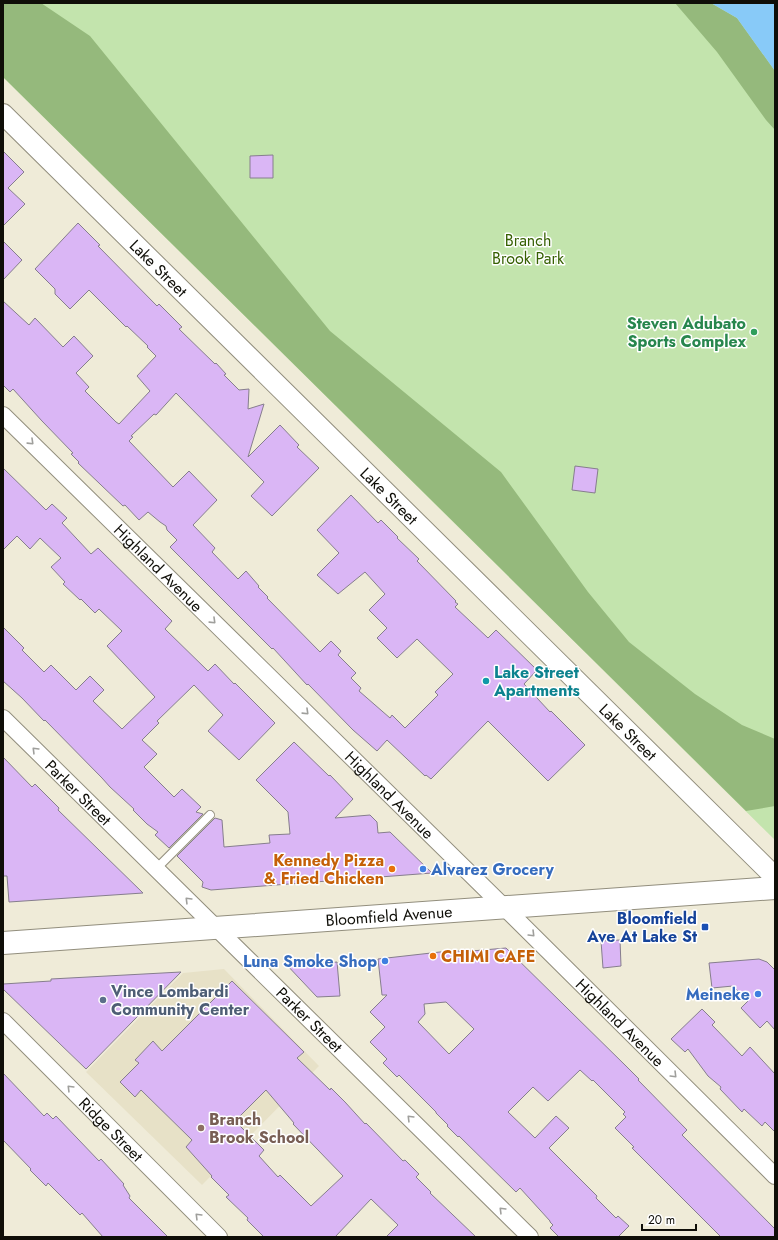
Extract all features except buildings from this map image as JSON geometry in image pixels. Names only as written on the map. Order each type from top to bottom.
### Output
[{"type":"main road","name":"Bloomfield Avenue","points":[[3,943],[775,888]]},
{"type":"street","name":"Lake Street","points":[[3,114],[775,877]]},
{"type":"street","name":"Highland Avenue","points":[[3,414],[775,1176]]},
{"type":"street","name":"Parker Street","points":[[3,718],[334,1042],[530,1237]]},
{"type":"street","name":"Ridge Street","points":[[3,1021],[219,1237]]},
{"type":"lane","points":[[156,869],[210,815]]},
{"type":"shaded area","name":"Branch Brook School","points":[[224,969],[319,1066],[202,1185],[86,1072],[183,973]]},
{"type":"green space","name":"Branch Brook Park","points":[[3,3],[775,3],[775,840],[3,77]]},
{"type":"green space","points":[[3,3],[41,3],[90,36],[330,331],[501,472],[588,592],[629,642],[695,694],[742,725],[775,739],[775,806],[746,811],[3,77]]},
{"type":"green space","points":[[675,3],[711,3],[737,18],[775,71],[775,130],[766,120],[717,52]]},
{"type":"water","points":[[711,3],[775,3],[775,71],[737,18]]},
{"type":"place","name":"Steven Adubato Sports Complex","points":[[754,332]]},
{"type":"place","name":"Lake Street Apartments","points":[[486,681]]},
{"type":"place","name":"Kennedy Pizza & Fried Chicken","points":[[392,869]]},
{"type":"place","name":"Alvarez Grocery","points":[[423,869]]},
{"type":"place","name":"Bloomfield Ave At Lake St","points":[[705,927]]},
{"type":"place","name":"CHIMI CAFE","points":[[433,956]]},
{"type":"place","name":"Luna Smoke Shop","points":[[385,961]]},
{"type":"place","name":"Meineke","points":[[758,994]]},
{"type":"place","name":"Vince Lombardi Community Center","points":[[103,1000]]},
{"type":"place","name":"Branch Brook School","points":[[201,1128]]}]
